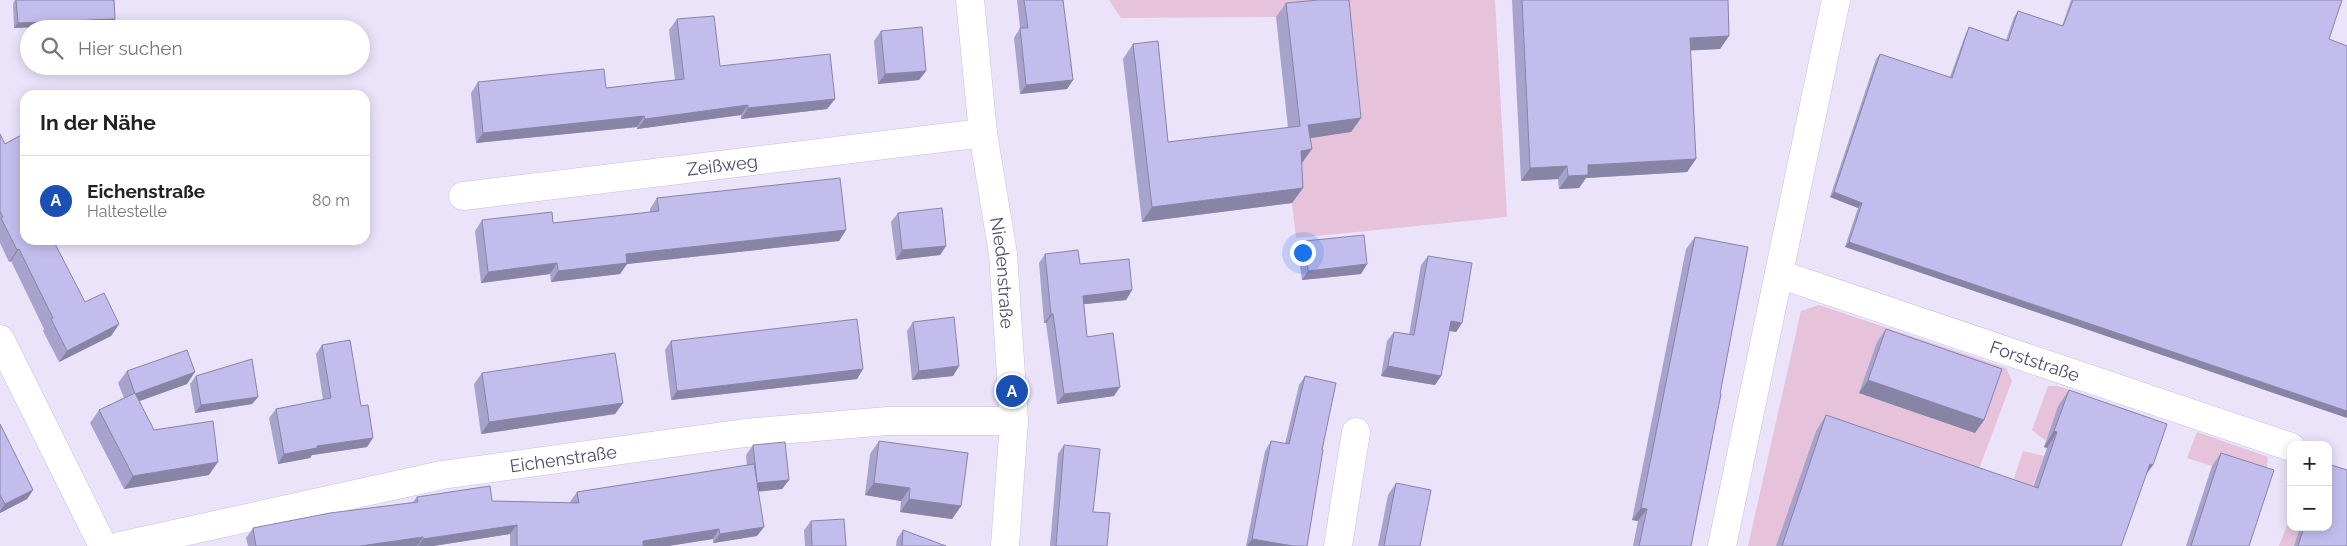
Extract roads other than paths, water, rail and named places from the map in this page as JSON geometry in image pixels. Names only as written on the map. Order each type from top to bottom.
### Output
[{"type":"street","name":"Niedenstraße","points":[[970,0],[983,133],[1003,254],[1014,421],[1005,546]]},
{"type":"street","points":[[1722,546],[1836,0]]},
{"type":"street","name":"Zeißweg","points":[[463,196],[983,133]]},
{"type":"street","name":"Forststraße","points":[[1779,274],[2287,446]]},
{"type":"street","points":[[0,340],[103,546]]},
{"type":"street","name":"Eichenstraße","points":[[120,546],[442,475],[745,433],[888,420],[1014,421]]},
{"type":"street","points":[[1338,546],[1356,432]]},
{"type":"place","name":"Eichenstraße","points":[[1012,391]]}]
